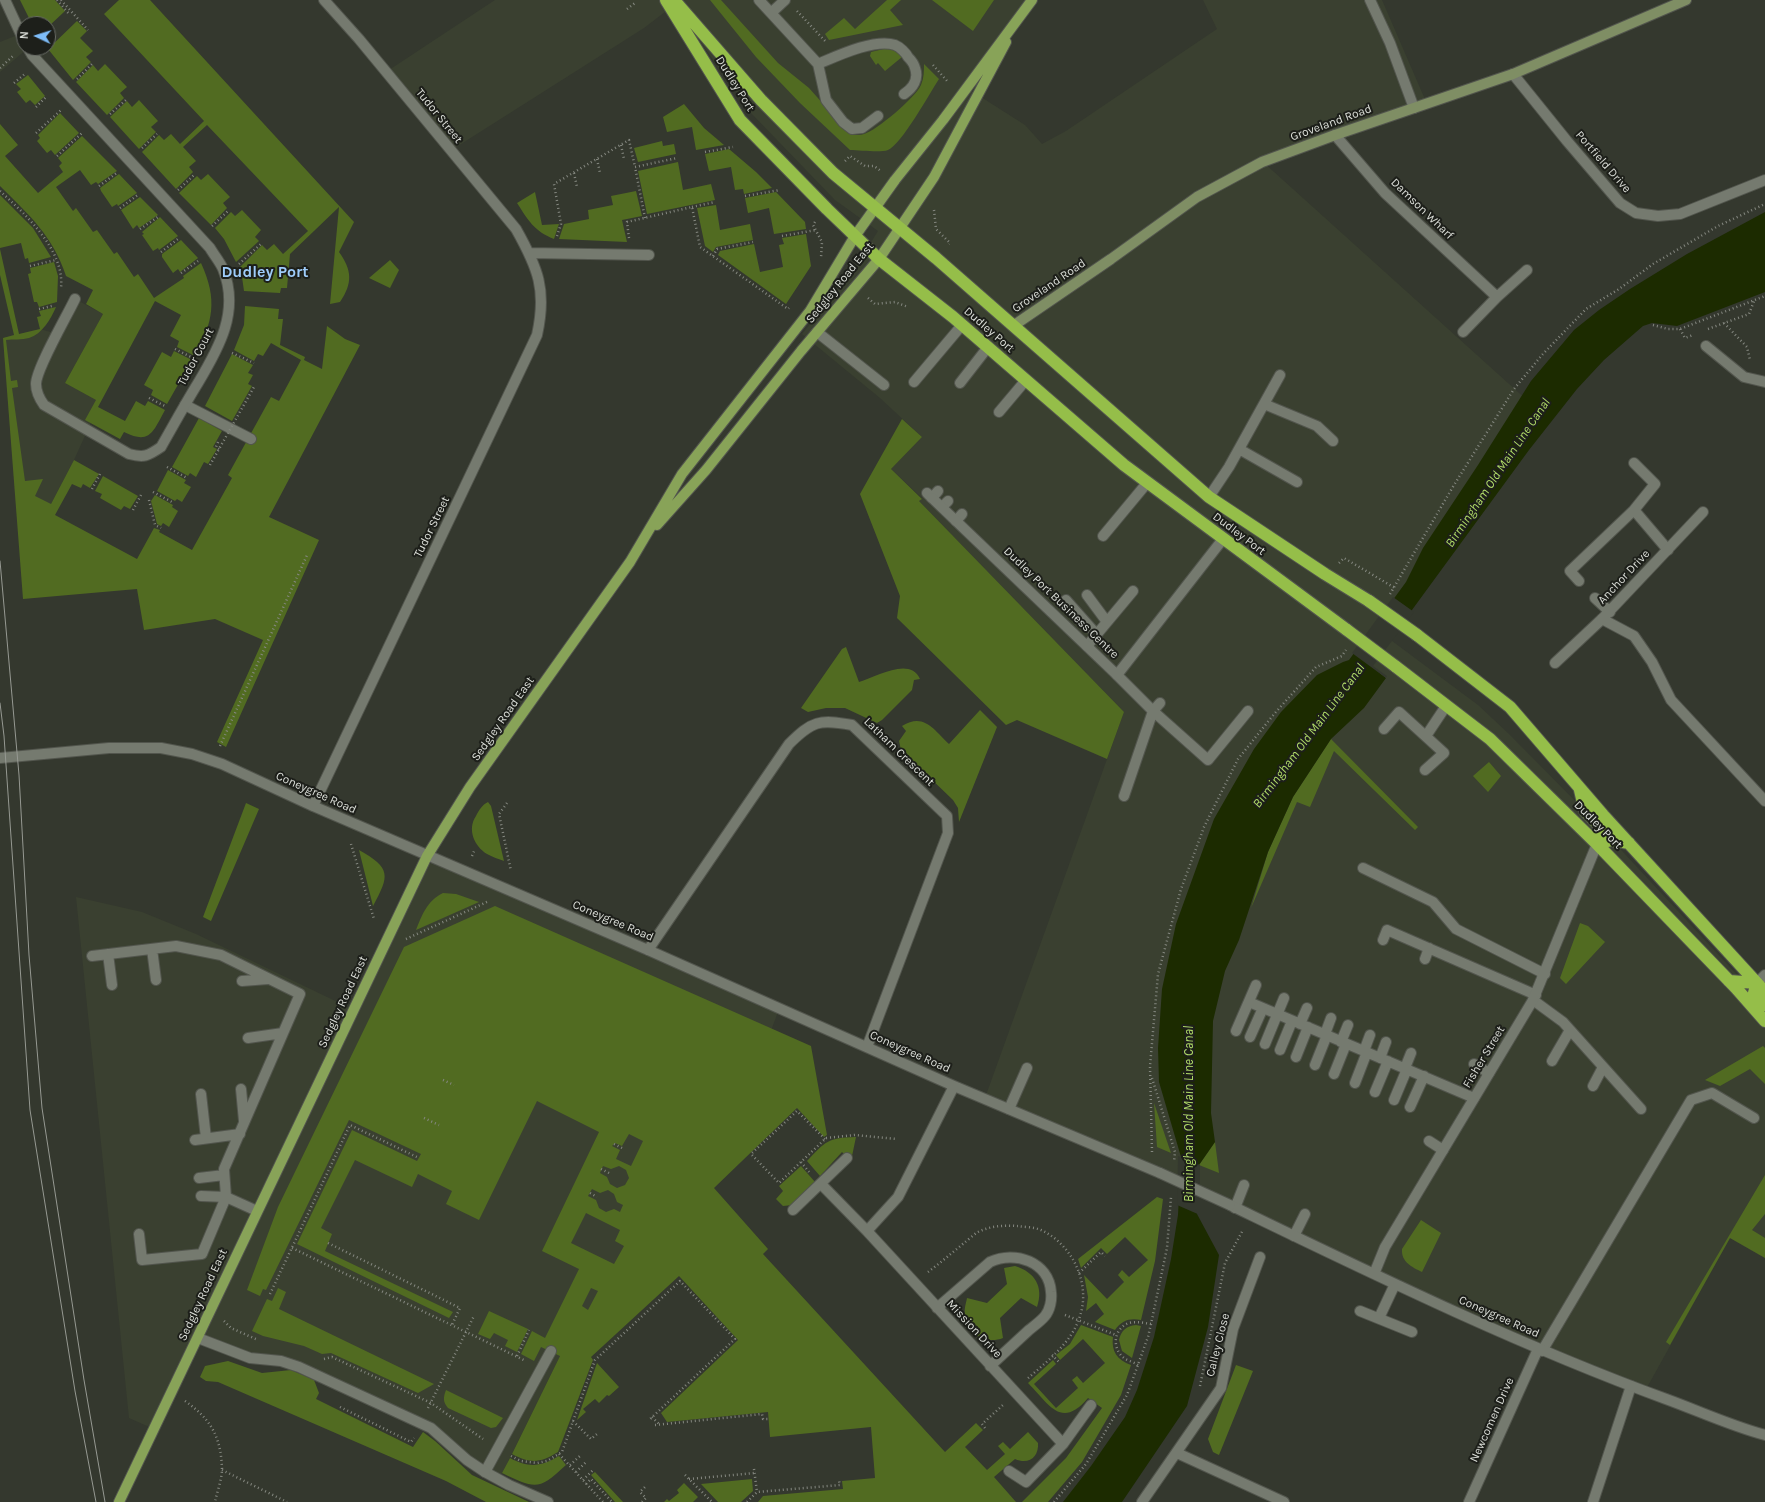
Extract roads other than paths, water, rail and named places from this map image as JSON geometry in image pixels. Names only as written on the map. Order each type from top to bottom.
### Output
[{"type":"highway","name":"Dudley Port","points":[[666,0],[740,120],[827,209],[879,259],[962,325],[1124,465],[1395,666],[1490,739],[1597,844],[1729,981],[1765,1021]]},
{"type":"highway","name":"Dudley Port","points":[[674,0],[761,100],[833,173],[899,227],[1209,497],[1325,574],[1370,601],[1418,635],[1510,707],[1579,788],[1629,843],[1761,979],[1765,992]]},
{"type":"highway","points":[[1579,788],[1585,811],[1600,827],[1597,844],[1612,840],[1629,843]]},
{"type":"highway","points":[[1729,981],[1761,979]]},
{"type":"highway","points":[[1761,979],[1754,993],[1765,1005]]},
{"type":"main road","name":"Sedgley Road East","points":[[119,1502],[427,856],[470,788],[642,543],[682,474],[810,311],[856,236],[895,180],[943,120],[1032,0]]},
{"type":"main road","name":"Sedgley Road East","points":[[642,543],[706,470],[817,332],[879,259],[899,227],[934,177],[964,124],[1021,14]]},
{"type":"street","points":[[5,0],[16,24]]},
{"type":"street","name":"Tudor Street","points":[[313,806],[537,335],[541,316],[542,298],[539,278],[529,253],[516,229],[359,39],[324,0]]},
{"type":"street","points":[[759,0],[818,64],[826,100],[843,122],[852,129],[862,128],[878,116]]},
{"type":"street","points":[[771,13],[785,0]]},
{"type":"street","points":[[1370,0],[1390,43],[1414,108]]},
{"type":"street","name":"Groveland Road","points":[[1013,326],[1111,259],[1197,197],[1262,162],[1335,134],[1513,74],[1686,0]]},
{"type":"street","points":[[818,64],[855,49],[883,43],[896,45],[907,55],[915,67],[916,79],[911,90],[904,94]]},
{"type":"street","name":"Tudor Court","points":[[33,56],[210,248],[223,269],[229,298],[229,314],[224,333],[216,353],[161,447],[150,454],[140,457],[129,454],[44,405],[38,396],[36,383],[41,367],[75,299]]},
{"type":"street","name":"Portfield Drive","points":[[1513,74],[1567,141],[1620,202],[1636,213],[1658,216],[1680,214],[1765,180]]},
{"type":"street","name":"Damson Wharf","points":[[1335,134],[1385,193],[1497,297]]},
{"type":"street","points":[[529,253],[649,255]]},
{"type":"street","points":[[1463,332],[1497,297],[1527,270]]},
{"type":"street","points":[[914,382],[962,325]]},
{"type":"street","points":[[817,332],[884,385]]},
{"type":"street","points":[[1706,346],[1744,377],[1760,381]]},
{"type":"street","points":[[960,383],[988,347]]},
{"type":"street","points":[[1209,497],[1239,449],[1280,376]]},
{"type":"street","points":[[999,412],[1026,380]]},
{"type":"street","points":[[1264,404],[1317,426],[1333,441]]},
{"type":"street","points":[[185,405],[251,439]]},
{"type":"street","points":[[1239,449],[1297,482]]},
{"type":"street","points":[[1579,581],[1570,571],[1634,510],[1655,484],[1634,463]]},
{"type":"street","points":[[1103,536],[1147,483]]},
{"type":"street","name":"Dudley Port Business Centre","points":[[932,494],[945,504],[1027,583],[1117,675],[1223,539]]},
{"type":"street","points":[[1634,510],[1668,550]]},
{"type":"street","name":"Anchor Drive","points":[[1703,512],[1606,615],[1634,636],[1652,662],[1671,700],[1765,801]]},
{"type":"street","points":[[1087,646],[1133,591]]},
{"type":"street","points":[[1087,595],[1107,622]]},
{"type":"street","points":[[1554,663],[1606,615],[1595,598]]},
{"type":"street","points":[[1066,600],[1097,635]]},
{"type":"street","points":[[1117,675],[1153,711],[1208,760],[1248,710]]},
{"type":"street","points":[[1124,796],[1153,711],[1160,703]]},
{"type":"street","points":[[1426,736],[1446,706]]},
{"type":"street","points":[[1384,729],[1399,712],[1444,753],[1425,770]]},
{"type":"street","name":"Latham Crescent","points":[[648,950],[789,744],[805,729],[818,723],[834,722],[852,725],[947,816],[948,833],[867,1047]]},
{"type":"street","name":"Coneygree Road","points":[[0,758],[108,748],[161,748],[192,754],[213,761],[427,856],[648,950],[954,1086],[1156,1171],[1394,1284],[1540,1350],[1631,1386],[1765,1435]]},
{"type":"street","name":"Fisher Street","points":[[1374,1274],[1384,1247],[1535,998],[1597,844]]},
{"type":"street","points":[[1363,868],[1433,902],[1456,929],[1545,974]]},
{"type":"street","points":[[1383,940],[1387,930],[1535,998],[1563,1022],[1641,1109]]},
{"type":"street","points":[[92,956],[176,946],[221,955],[300,994],[224,1169],[226,1197],[202,1254],[142,1260],[139,1234]]},
{"type":"street","points":[[1425,959],[1429,948]]},
{"type":"street","points":[[152,949],[156,980]]},
{"type":"street","points":[[108,954],[112,985]]},
{"type":"street","points":[[242,982],[269,979]]},
{"type":"street","points":[[1236,1031],[1237,1018],[1249,1002],[1256,985]]},
{"type":"street","points":[[1265,1044],[1284,998]]},
{"type":"street","points":[[1249,1002],[1474,1098]]},
{"type":"street","points":[[1250,1037],[1263,1008]]},
{"type":"street","points":[[1280,1050],[1300,1024],[1307,1008]]},
{"type":"street","points":[[1314,1065],[1331,1018]]},
{"type":"street","points":[[1296,1057],[1300,1024]]},
{"type":"street","points":[[1334,1074],[1348,1025]]},
{"type":"street","points":[[1552,1061],[1570,1030]]},
{"type":"street","points":[[248,1038],[284,1033]]},
{"type":"street","points":[[1355,1083],[1370,1035]]},
{"type":"street","points":[[1375,1092],[1384,1060],[1386,1042]]},
{"type":"street","points":[[1394,1100],[1411,1053]]},
{"type":"street","points":[[1474,1064],[1489,1074]]},
{"type":"street","points":[[1593,1086],[1604,1067]]},
{"type":"street","points":[[1009,1109],[1026,1068]]},
{"type":"street","points":[[1410,1107],[1424,1076]]},
{"type":"street","points":[[867,1231],[898,1197],[954,1086]]},
{"type":"street","points":[[241,1089],[244,1123]]},
{"type":"street","name":"Newcomen Drive","points":[[1469,1502],[1540,1350],[1617,1233],[1674,1137],[1690,1100],[1712,1093],[1754,1118]]},
{"type":"street","points":[[191,1103],[201,1098],[206,1138]]},
{"type":"street","points":[[195,1140],[240,1134]]},
{"type":"street","points":[[1429,1141],[1443,1150]]},
{"type":"street","points":[[793,1210],[846,1158]]},
{"type":"street","points":[[199,1178],[224,1175]]},
{"type":"street","name":"Mission Drive","points":[[821,1184],[867,1231],[1063,1444]]},
{"type":"street","points":[[1232,1207],[1244,1185]]},
{"type":"street","points":[[201,1196],[226,1197],[257,1211]]},
{"type":"street","points":[[1294,1236],[1304,1214]]},
{"type":"street","points":[[937,1308],[990,1262],[999,1258],[1010,1257],[1021,1259],[1031,1262],[1040,1268],[1047,1278],[1050,1287],[1051,1298],[1045,1316],[990,1366]]},
{"type":"street","name":"Calley Close","points":[[1142,1502],[1221,1388],[1234,1329],[1260,1257]]},
{"type":"street","points":[[1379,1318],[1394,1284]]},
{"type":"street","points":[[1360,1311],[1412,1332]]},
{"type":"street","points":[[198,1338],[250,1358],[282,1361],[299,1367],[431,1428],[467,1460],[485,1472],[509,1485],[548,1502]]},
{"type":"street","points":[[485,1472],[551,1351]]},
{"type":"street","points":[[1593,1502],[1631,1386]]},
{"type":"street","points":[[1009,1471],[1026,1482],[1063,1444],[1091,1405]]},
{"type":"street","points":[[1177,1453],[1284,1502]]},
{"type":"water","name":"Birmingham Old Main Line Canal","points":[[1765,212],[1765,292],[1677,326],[1652,323],[1643,326],[1604,360],[1577,389],[1529,450],[1371,666],[1386,678],[1364,708],[1331,739],[1293,797],[1268,852],[1239,940],[1225,971],[1213,1021],[1211,1113],[1215,1142],[1199,1165],[1197,1214],[1219,1255],[1208,1327],[1187,1406],[1122,1502],[1063,1502],[1091,1466],[1125,1417],[1137,1390],[1154,1337],[1171,1259],[1178,1215],[1181,1157],[1159,1082],[1158,1048],[1162,989],[1176,924],[1214,819],[1254,749],[1281,712],[1317,675],[1349,660],[1406,582],[1423,548],[1531,381],[1574,330],[1599,310],[1630,289],[1687,254]]},
{"type":"tram line","points":[[0,561],[19,775],[29,955],[42,1108],[84,1380],[105,1502]]},
{"type":"tram line","points":[[0,703],[4,736],[30,1110],[75,1391],[96,1502]]},
{"type":"district","name":"Dudley Port","points":[[265,272]]}]
